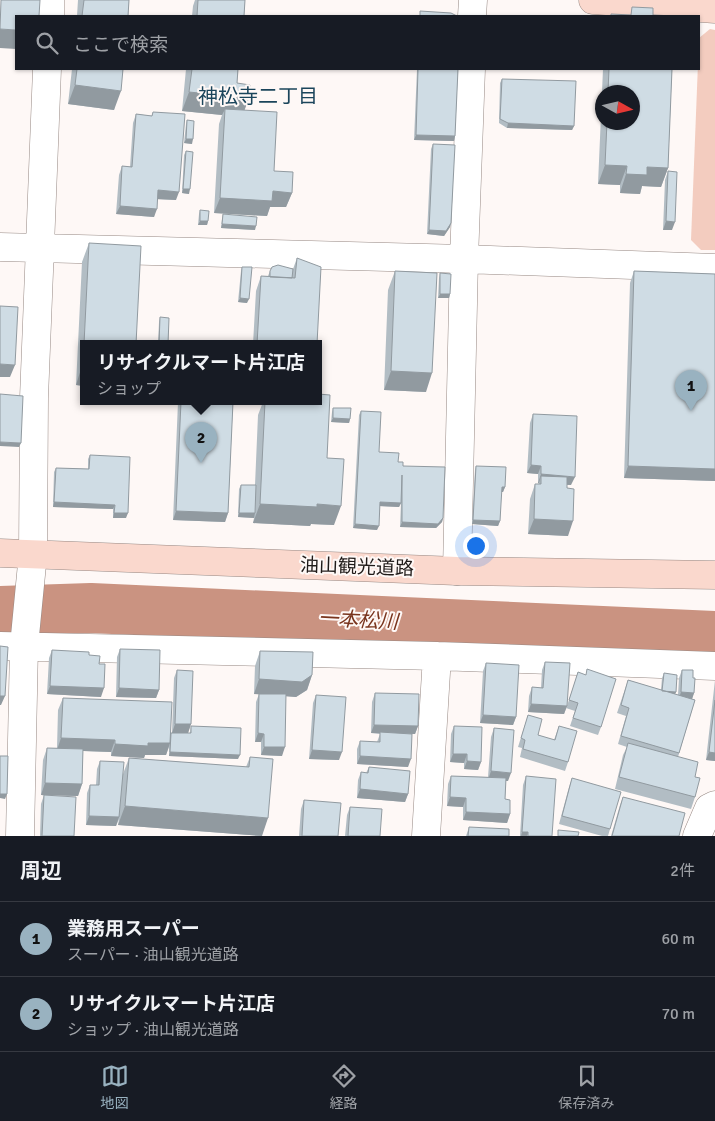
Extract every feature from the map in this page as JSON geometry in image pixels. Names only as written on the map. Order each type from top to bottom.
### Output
[{"type":"street","points":[[50,0],[50,15]]},
{"type":"street","points":[[472,15],[473,0]]},
{"type":"street","points":[[593,0],[715,9]]},
{"type":"street","points":[[20,836],[16,643],[31,590],[33,554],[34,398],[47,70]]},
{"type":"street","points":[[457,571],[464,259],[471,70]]},
{"type":"street","points":[[0,247],[464,259],[715,268]]},
{"type":"street","name":"油山観光道路","points":[[0,553],[457,571],[715,575]]},
{"type":"street","points":[[16,643],[715,666]]},
{"type":"street","points":[[426,836],[437,656]]},
{"type":"street","points":[[696,836],[708,808],[715,805]]},
{"type":"shaded area","points":[[710,29],[715,30],[715,250],[701,250],[691,240],[700,37]]},
{"type":"building","points":[[1,0],[40,0],[39,15],[15,15],[15,30],[0,29]]},
{"type":"building","points":[[84,0],[129,0],[128,15],[82,15]]},
{"type":"building","points":[[198,0],[245,0],[244,15],[197,15]]},
{"type":"building","points":[[632,7],[653,8],[653,15],[631,15]]},
{"type":"building","points":[[420,11],[451,13],[455,15],[420,15]]},
{"type":"building","points":[[77,70],[123,70],[121,91],[75,85]]},
{"type":"building","points":[[192,70],[238,70],[237,83],[250,85],[249,98],[189,92]]},
{"type":"building","points":[[418,70],[458,70],[455,136],[416,135]]},
{"type":"building","points":[[609,70],[672,70],[668,168],[647,167],[647,175],[626,174],[627,166],[605,165],[607,130],[640,130],[640,85],[608,85]]},
{"type":"building","points":[[502,79],[576,81],[574,126],[508,123],[500,119]]},
{"type":"building","points":[[225,109],[277,112],[274,171],[293,172],[292,193],[273,191],[272,201],[220,198]]},
{"type":"building","points":[[153,112],[185,114],[179,192],[158,190],[157,209],[120,206],[122,166],[132,167],[136,114],[152,116]]},
{"type":"building","points":[[187,120],[194,121],[193,139],[186,139]]},
{"type":"building","points":[[433,144],[455,145],[451,223],[446,231],[429,230]]},
{"type":"building","points":[[186,151],[193,152],[190,189],[183,189]]},
{"type":"building","points":[[668,171],[677,172],[675,222],[666,221]]},
{"type":"building","points":[[200,210],[209,211],[208,221],[200,221]]},
{"type":"building","points":[[223,214],[257,217],[256,226],[222,224]]},
{"type":"building","points":[[89,243],[141,246],[136,340],[84,340]]},
{"type":"building","points":[[297,258],[321,267],[317,340],[257,340],[261,276],[295,278]]},
{"type":"building","points":[[278,265],[293,269],[292,278],[270,277],[272,267]]},
{"type":"building","points":[[242,267],[252,267],[249,299],[240,298]]},
{"type":"building","points":[[395,271],[437,273],[432,373],[391,371]]},
{"type":"building","points":[[634,271],[715,274],[715,469],[628,466]]},
{"type":"building","points":[[440,273],[451,274],[450,294],[440,294]]},
{"type":"building","points":[[0,306],[18,307],[15,365],[0,364]]},
{"type":"building","points":[[160,317],[169,318],[168,340],[159,340]]},
{"type":"building","points":[[0,394],[23,396],[21,443],[0,442]]},
{"type":"building","points":[[322,394],[330,395],[327,458],[344,459],[341,506],[317,504],[317,507],[260,504],[265,405],[322,405]]},
{"type":"building","points":[[181,405],[233,405],[228,513],[176,511]]},
{"type":"building","points":[[333,408],[351,408],[350,419],[333,418]]},
{"type":"building","points":[[361,411],[381,412],[379,452],[399,453],[398,462],[403,462],[403,466],[445,467],[443,518],[438,524],[402,522],[402,475],[401,503],[380,502],[379,526],[355,524]]},
{"type":"building","points":[[533,414],[577,416],[575,477],[541,474],[541,466],[531,465]]},
{"type":"building","points":[[90,455],[130,457],[128,513],[114,513],[115,505],[54,502],[56,468],[89,469]]},
{"type":"building","points":[[476,466],[506,467],[505,487],[502,487],[500,521],[473,520]]},
{"type":"building","points":[[541,476],[567,477],[567,488],[574,489],[573,521],[534,519],[535,484],[541,484]]},
{"type":"building","points":[[241,485],[256,485],[255,513],[239,513]]},
{"type":"building","points":[[0,646],[8,647],[5,696],[0,696]]},
{"type":"building","points":[[120,649],[160,650],[159,690],[119,688]]},
{"type":"building","points":[[52,650],[89,652],[89,655],[100,656],[99,664],[105,664],[104,688],[50,686]]},
{"type":"building","points":[[260,651],[313,652],[312,675],[302,682],[259,679]]},
{"type":"building","points":[[545,662],[570,663],[567,706],[531,704],[532,687],[543,688]]},
{"type":"building","points":[[486,663],[519,665],[516,717],[483,715]]},
{"type":"building","points":[[587,669],[616,679],[601,727],[573,718],[578,703],[569,700],[578,672],[586,675]]},
{"type":"building","points":[[177,670],[193,671],[191,724],[175,724]]},
{"type":"building","points":[[682,670],[693,670],[693,678],[695,678],[694,693],[681,692]]},
{"type":"building","points":[[664,673],[677,675],[676,692],[662,691]]},
{"type":"building","points":[[628,680],[695,700],[679,753],[621,736],[629,708],[621,705]]},
{"type":"building","points":[[375,693],[419,694],[418,726],[374,725]]},
{"type":"building","points":[[259,694],[286,694],[285,747],[264,747],[264,734],[258,733]]},
{"type":"building","points":[[316,695],[346,697],[342,752],[312,750]]},
{"type":"building","points":[[63,698],[172,702],[170,743],[148,743],[148,746],[115,744],[115,740],[61,738]]},
{"type":"building","points":[[715,700],[715,753],[709,752]]},
{"type":"building","points":[[528,715],[542,719],[538,735],[555,740],[559,726],[577,731],[568,762],[523,749],[525,740],[521,738]]},
{"type":"building","points":[[191,726],[241,728],[240,755],[170,752],[171,733],[191,733]]},
{"type":"building","points":[[454,726],[482,727],[481,762],[467,761],[467,754],[453,754]]},
{"type":"building","points":[[494,728],[514,730],[511,773],[491,771]]},
{"type":"building","points":[[380,732],[412,734],[411,759],[360,756],[360,741],[380,742]]},
{"type":"building","points":[[628,743],[698,762],[695,777],[700,778],[695,797],[619,777]]},
{"type":"building","points":[[47,748],[83,749],[82,784],[45,783]]},
{"type":"building","points":[[0,756],[8,756],[7,794],[0,794]]},
{"type":"building","points":[[250,757],[273,759],[268,818],[125,806],[129,758],[249,767]]},
{"type":"building","points":[[100,761],[124,762],[119,817],[89,816],[90,785],[99,785]]},
{"type":"building","points":[[369,767],[410,771],[408,794],[360,789],[361,772],[368,773]]},
{"type":"building","points":[[451,776],[506,778],[505,799],[510,800],[510,814],[466,812],[466,798],[450,797]]},
{"type":"building","points":[[526,776],[556,779],[552,836],[528,836],[528,832],[522,832]]},
{"type":"building","points":[[572,778],[621,792],[610,829],[562,816]]},
{"type":"building","points":[[44,795],[76,797],[74,836],[42,836]]},
{"type":"building","points":[[623,797],[685,813],[679,836],[612,836]]},
{"type":"building","points":[[304,800],[341,803],[338,836],[302,836]]},
{"type":"building","points":[[350,807],[382,809],[380,836],[348,836]]},
{"type":"building","points":[[469,827],[509,829],[509,836],[468,836]]},
{"type":"building","points":[[558,830],[579,832],[578,836],[558,836]]},
{"type":"waterway","name":"一本松川","points":[[0,611],[91,608],[715,636]]},
{"type":"place","name":"業務用スーパー","points":[[691,411]]},
{"type":"place","name":"リサイクルマート片江店","points":[[201,463]]},
{"type":"district","name":"神松寺二丁目","points":[[258,96]]}]
